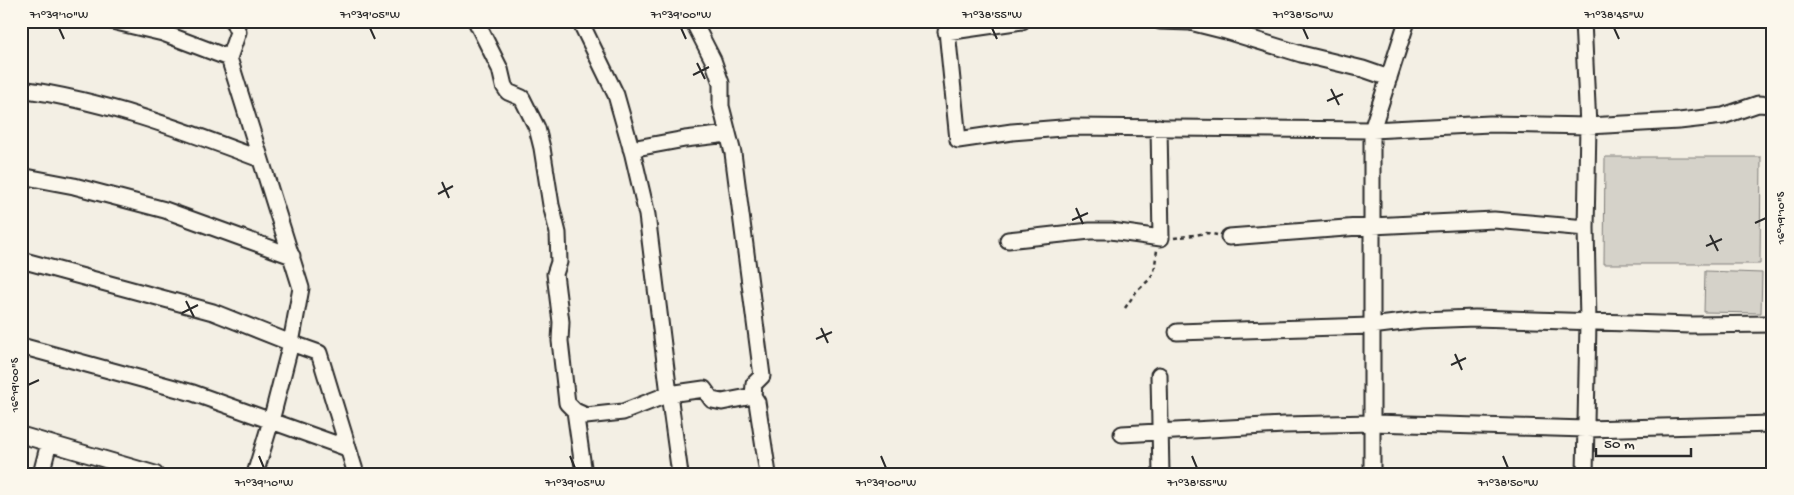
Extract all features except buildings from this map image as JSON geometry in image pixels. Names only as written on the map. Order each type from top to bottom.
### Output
[{"type":"street","points":[[112,21],[163,33],[229,58]]},
{"type":"street","points":[[234,21],[238,32],[229,58],[301,288],[272,421],[255,474]]},
{"type":"street","points":[[476,21],[500,68],[504,86],[508,92],[522,98],[537,128],[542,148],[551,205],[558,234],[559,262],[555,274],[561,322],[560,342],[567,403],[586,416],[623,412],[669,394],[704,389],[712,400],[722,402],[753,396]]},
{"type":"street","points":[[580,21],[616,95],[647,215],[680,474]]},
{"type":"street","points":[[693,21],[721,83],[721,106],[733,153],[762,376],[754,384],[753,396],[757,402],[768,474]]},
{"type":"street","points":[[1022,21],[946,26],[958,140],[1012,132],[1074,127],[1372,130],[1490,124],[1588,126],[1678,121],[1723,116],[1758,104],[1773,105]]},
{"type":"street","points":[[1160,21],[1190,22],[1256,39],[1301,54],[1363,69],[1389,78]]},
{"type":"street","points":[[1372,474],[1372,130],[1407,21]]},
{"type":"street","points":[[1583,21],[1588,126],[1586,474]]},
{"type":"street","points":[[21,89],[88,101],[121,110],[160,122],[260,159]]},
{"type":"street","points":[[1008,240],[1090,231],[1111,231],[1160,238],[1159,127]]},
{"type":"street","points":[[631,149],[685,139],[728,134]]},
{"type":"street","points":[[21,176],[74,186],[157,208],[292,256]]},
{"type":"street","points":[[1229,237],[1372,226],[1494,220],[1586,228]]},
{"type":"street","points":[[21,260],[213,312],[319,353],[356,474]]},
{"type":"street","points":[[1177,332],[1371,326],[1420,320],[1474,318],[1691,325],[1773,324]]},
{"type":"street","points":[[21,346],[193,393],[347,448]]},
{"type":"street","points":[[1159,374],[1162,474]]},
{"type":"street","points":[[575,410],[584,474]]},
{"type":"street","points":[[1122,434],[1284,425],[1372,423],[1586,430],[1773,424]]},
{"type":"street","points":[[21,435],[154,474]]},
{"type":"street","points":[[42,474],[49,443]]},
{"type":"path","points":[[1125,308],[1154,272],[1160,238],[1186,237],[1207,233],[1229,237]]},
{"type":"shaded area","points":[[1605,157],[1761,157],[1760,264],[1604,264]]},
{"type":"shaded area","points":[[1705,271],[1762,273],[1761,313],[1704,312]]}]
